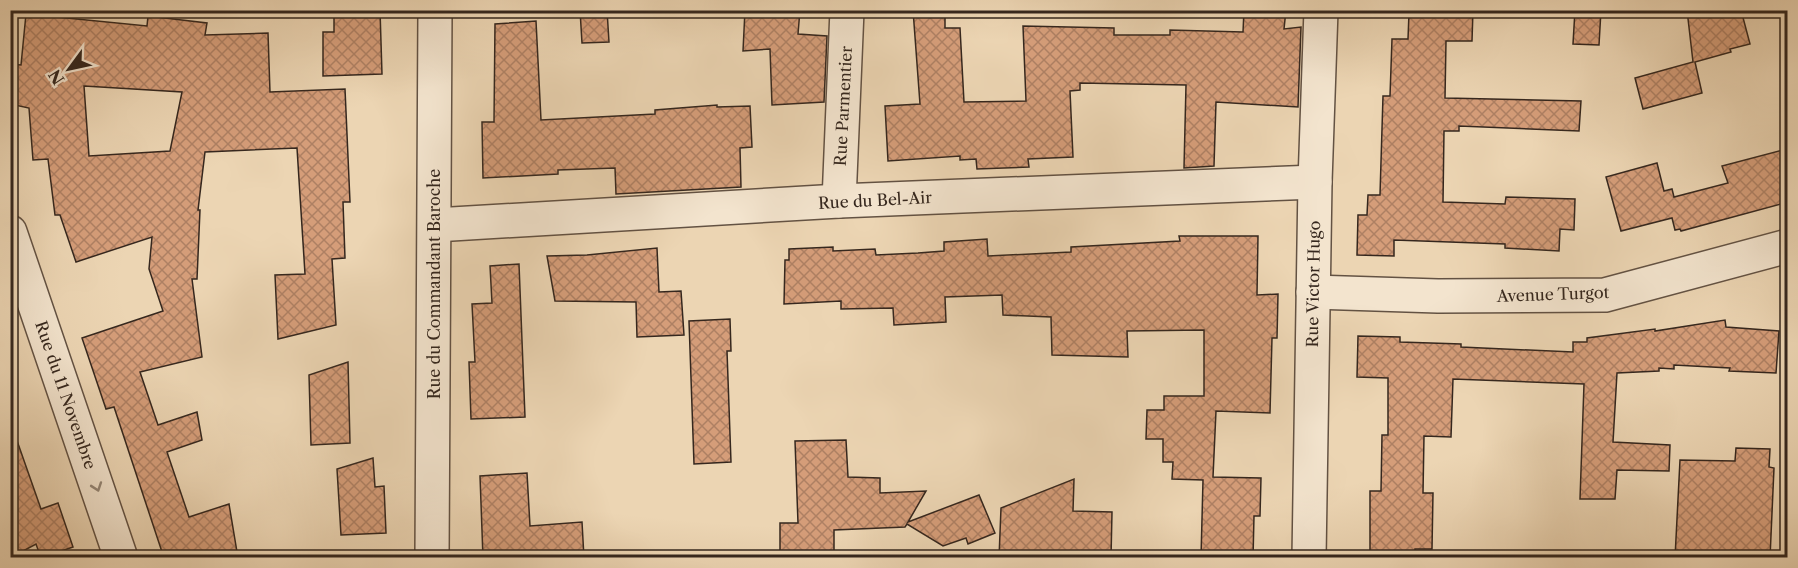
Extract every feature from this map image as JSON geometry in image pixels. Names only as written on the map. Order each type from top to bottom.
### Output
[{"type":"street","name":"Rue du Commandant Baroche","points":[[432,558],[435,10]]},
{"type":"street","name":"Rue Parmentier","points":[[838,201],[847,10]]},
{"type":"street","name":"Rue Victor Hugo","points":[[1308,558],[1315,182],[1321,10]]},
{"type":"street","name":"Rue du Bel-Air","points":[[435,225],[838,201],[1315,182]]},
{"type":"street","name":"Rue du 11 Novembre","points":[[10,232],[121,558]]},
{"type":"street","name":"Avenue Turgot","points":[[1313,292],[1438,296],[1605,295],[1788,246]]},
{"type":"building","points":[[334,10],[380,10],[382,74],[323,76],[323,32],[334,32]]},
{"type":"building","points":[[580,10],[607,10],[609,42],[582,43]]},
{"type":"building","points":[[745,10],[800,10],[798,34],[827,36],[824,102],[772,105],[770,49],[743,51]]},
{"type":"building","points":[[913,10],[945,10],[945,28],[960,28],[964,102],[1026,101],[1023,26],[1114,28],[1114,35],[1170,35],[1170,30],[1243,32],[1244,10],[1286,10],[1284,29],[1301,27],[1298,107],[1216,102],[1214,166],[1184,168],[1186,85],[1080,83],[1080,90],[1070,91],[1073,157],[1028,159],[1029,167],[977,169],[976,159],[960,160],[960,156],[888,161],[885,106],[920,104]]},
{"type":"building","points":[[1420,10],[1473,10],[1472,41],[1446,41],[1445,98],[1581,101],[1579,131],[1459,126],[1459,131],[1444,131],[1443,202],[1505,204],[1506,197],[1575,199],[1574,230],[1560,229],[1559,251],[1505,248],[1505,244],[1394,240],[1394,256],[1357,255],[1358,215],[1367,215],[1368,195],[1380,195],[1383,96],[1390,96],[1392,39],[1408,39],[1409,13],[1420,13]]},
{"type":"building","points":[[1575,10],[1601,10],[1599,45],[1573,44]]},
{"type":"building","points":[[1687,10],[1741,10],[1750,44],[1695,62],[1702,93],[1643,109],[1635,78],[1693,62]]},
{"type":"building","points":[[26,14],[147,26],[148,16],[207,23],[205,35],[268,33],[270,92],[345,89],[350,202],[343,202],[345,258],[332,259],[336,325],[278,339],[275,275],[305,274],[297,148],[205,152],[198,210],[200,210],[197,279],[192,279],[202,357],[140,372],[158,425],[197,412],[202,440],[167,452],[189,517],[229,504],[238,558],[164,558],[114,407],[106,409],[82,338],[163,311],[149,269],[152,237],[76,262],[60,215],[55,215],[48,159],[33,160],[29,108],[10,104],[10,64],[21,65]],"holes":[[[84,86],[182,92],[170,151],[89,156]]]},
{"type":"building","points":[[536,21],[541,120],[655,114],[655,110],[717,105],[717,107],[750,106],[752,147],[740,148],[741,187],[616,194],[615,168],[558,170],[558,174],[483,178],[482,122],[494,122],[495,24]]},
{"type":"building","points":[[1783,150],[1788,166],[1788,202],[1681,231],[1680,229],[1675,230],[1672,218],[1621,231],[1606,177],[1657,163],[1664,191],[1672,189],[1674,197],[1728,183],[1722,166]]},
{"type":"building","points":[[1179,236],[1258,236],[1257,295],[1278,294],[1277,338],[1272,338],[1270,413],[1216,411],[1213,477],[1261,478],[1260,516],[1254,516],[1253,558],[1201,558],[1203,480],[1172,479],[1173,462],[1163,462],[1163,439],[1146,439],[1147,410],[1164,410],[1164,396],[1204,396],[1204,330],[1127,331],[1128,357],[1052,355],[1051,317],[1003,315],[1002,295],[945,297],[946,322],[894,325],[893,308],[841,309],[841,301],[784,304],[785,260],[789,260],[789,249],[833,247],[833,251],[875,249],[876,255],[918,253],[944,251],[944,242],[987,239],[988,256],[1071,252],[1071,247],[1180,241]]},
{"type":"building","points":[[657,248],[659,292],[681,291],[684,335],[637,337],[636,302],[555,301],[547,256],[587,255]]},
{"type":"building","points":[[519,264],[525,417],[471,419],[469,362],[475,362],[472,304],[492,303],[490,266]]},
{"type":"building","points":[[730,319],[731,351],[727,351],[731,462],[694,464],[689,321]]},
{"type":"building","points":[[1725,320],[1726,327],[1779,331],[1776,373],[1674,365],[1674,369],[1659,368],[1659,371],[1617,373],[1613,442],[1670,445],[1669,471],[1617,470],[1615,499],[1580,499],[1584,384],[1453,379],[1451,437],[1424,436],[1423,493],[1433,493],[1432,549],[1415,549],[1415,558],[1370,558],[1370,491],[1381,491],[1382,435],[1388,435],[1388,378],[1357,377],[1358,336],[1400,337],[1400,342],[1461,344],[1461,347],[1573,352],[1573,342],[1587,342],[1587,338],[1655,329],[1655,331]]},
{"type":"building","points":[[348,362],[350,443],[311,445],[309,375]]},
{"type":"building","points":[[10,435],[15,435],[41,509],[58,503],[73,547],[41,558],[36,544],[10,558]]},
{"type":"building","points":[[846,440],[848,477],[880,478],[880,493],[926,491],[908,522],[979,495],[995,533],[968,544],[966,538],[943,546],[907,524],[905,527],[834,530],[834,558],[780,558],[780,523],[798,523],[795,441]]},
{"type":"building","points":[[1736,448],[1770,449],[1769,467],[1774,468],[1770,558],[1675,558],[1680,460],[1735,461]]},
{"type":"building","points":[[373,458],[375,487],[384,486],[386,533],[341,535],[337,469]]},
{"type":"building","points":[[527,473],[530,526],[582,522],[584,558],[483,558],[480,476]]},
{"type":"building","points":[[1074,479],[1073,511],[1112,512],[1111,558],[999,558],[1001,508]]}]
